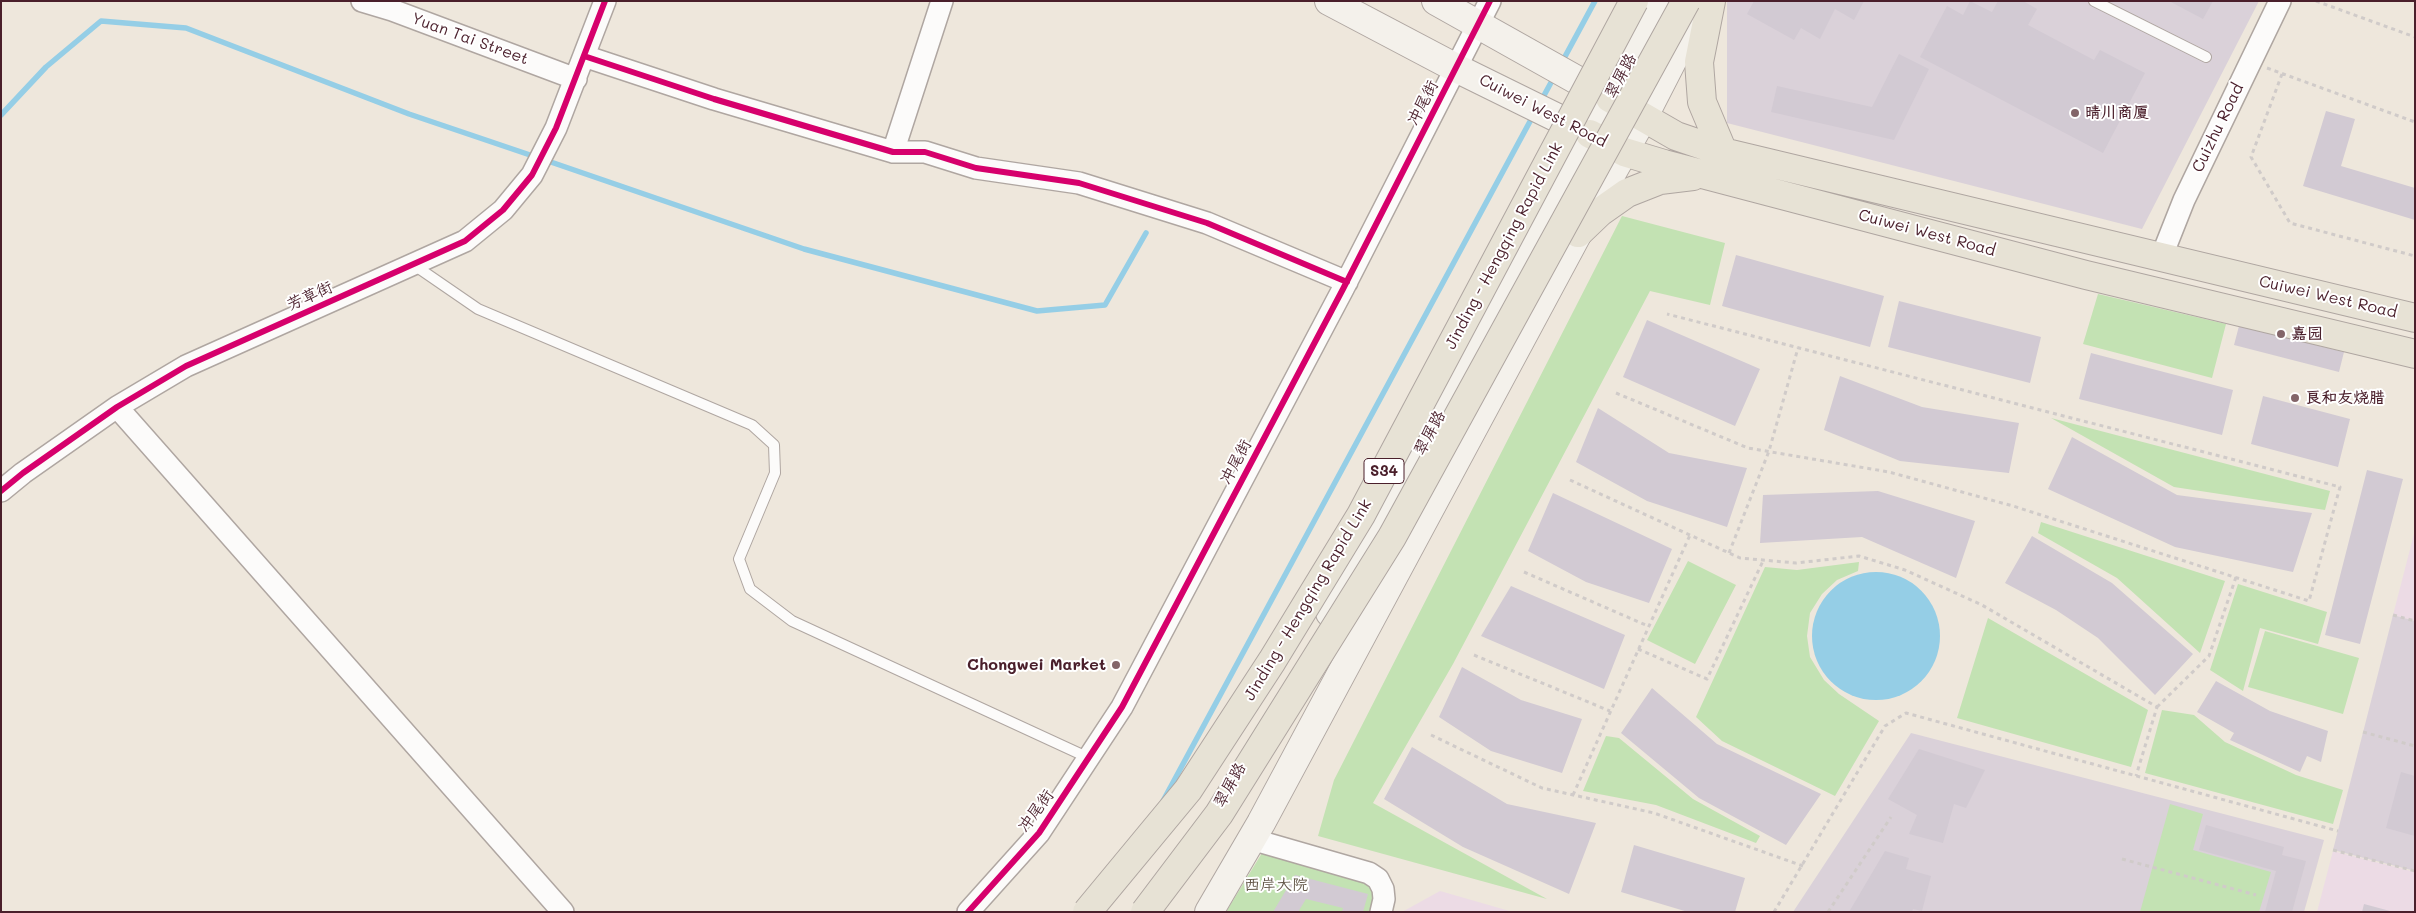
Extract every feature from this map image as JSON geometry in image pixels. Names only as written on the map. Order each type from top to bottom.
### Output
[{"type":"main road","name":"Cuiwei West Road","points":[[1329,1],[1456,68],[1624,152],[2094,277],[2415,354]]},
{"type":"main road","name":"Cuiwei West Road","points":[[1436,1],[1484,13],[1559,69],[1676,136],[1723,152],[2415,318]]},
{"type":"main road","name":"Jinding - Hengqing Rapid Link","points":[[1088,912],[1188,790],[1272,661],[1361,515],[1634,1]]},
{"type":"main road","name":"翠屏路","points":[[1162,912],[1230,785],[1378,530],[1661,1]]},
{"type":"main road","name":"S34","points":[[1145,912],[1219,814],[1392,537],[1686,1]]},
{"type":"main road","points":[[1209,912],[1252,839],[1578,233],[1644,116],[1703,1]]},
{"type":"main road","points":[[1711,1],[1699,62],[1702,102],[1723,152]]},
{"type":"main road","points":[[1578,233],[1613,201],[1641,186],[1679,177],[1716,178]]},
{"type":"street","name":"Yuan Tai Street","points":[[362,1],[392,10],[576,79]]},
{"type":"street","name":"芳草街","points":[[1,491],[23,473],[117,406],[186,366],[414,265],[465,240],[504,210],[535,170],[546,148],[576,79],[604,1]]},
{"type":"street","points":[[893,152],[942,1]]},
{"type":"street","name":"Cuizhu Road","points":[[2161,258],[2184,200],[2280,1]]},
{"type":"street","name":"冲尾街","points":[[968,912],[1039,833],[1122,707],[1347,282],[1484,13]]},
{"type":"street","points":[[584,56],[714,99],[893,152],[925,152],[976,168],[1079,183],[1207,223],[1347,282]]},
{"type":"street","points":[[117,406],[563,912]]},
{"type":"street","points":[[1252,839],[1369,873],[1378,879],[1383,889],[1384,898],[1381,912]]},
{"type":"lane","points":[[2094,1],[2206,57]]},
{"type":"lane","points":[[414,265],[478,309],[752,424],[774,444],[775,473],[739,559],[750,589],[792,621],[1089,758]]},
{"type":"path","points":[[2316,1],[2415,37]]},
{"type":"path","points":[[2250,62],[2415,122]]},
{"type":"path","points":[[2282,74],[2250,157],[2290,223],[2415,256]]},
{"type":"path","points":[[1616,393],[1748,448],[1890,472],[2013,506],[2309,601],[2340,487],[1667,314]]},
{"type":"path","points":[[1729,553],[1769,451],[1798,348]]},
{"type":"path","points":[[1570,480],[1740,558],[1796,564],[1859,556],[1906,570],[1982,605],[2157,707]]},
{"type":"path","points":[[1573,795],[1690,535]]},
{"type":"path","points":[[1638,649],[1707,679],[1763,560]]},
{"type":"path","points":[[1524,572],[1648,626]]},
{"type":"path","points":[[2136,776],[2157,707],[2209,656],[2236,578]]},
{"type":"path","points":[[2393,615],[2415,621]]},
{"type":"path","points":[[1474,655],[1610,711]]},
{"type":"path","points":[[1774,912],[1885,726],[1906,713],[2338,831]]},
{"type":"path","points":[[2363,732],[2415,746]]},
{"type":"path","points":[[1431,735],[1542,788],[1654,813],[1803,866]]},
{"type":"path","points":[[1828,912],[1891,817]]},
{"type":"path","points":[[2333,850],[2415,871]]},
{"type":"path","points":[[2122,859],[2256,895]]},
{"type":"shaded area","points":[[1727,1],[2259,1],[2142,229],[1727,123]]},
{"type":"shaded area","points":[[2415,530],[2415,621],[2393,615]]},
{"type":"shaded area","points":[[2393,615],[2415,621],[2415,871],[2333,850]]},
{"type":"shaded area","points":[[1911,733],[2324,840],[2304,912],[1793,912]]},
{"type":"shaded area","points":[[2333,851],[2415,872],[2415,912],[2317,912]]},
{"type":"shaded area","points":[[1440,891],[1513,912],[1402,912]]},
{"type":"green space","points":[[1622,216],[1725,243],[1710,305],[1650,291],[1453,664],[1373,803],[1547,899],[1318,836],[1334,780]]},
{"type":"green space","points":[[2098,294],[2226,324],[2212,378],[2083,344]]},
{"type":"green space","points":[[2051,418],[2330,491],[2325,510],[2174,487]]},
{"type":"green space","points":[[2041,522],[2225,581],[2200,653],[2117,578],[2038,533]]},
{"type":"green space","points":[[1688,561],[1736,585],[1695,664],[1647,640]]},
{"type":"green space","points":[[1859,562],[1858,571],[1837,580],[1822,594],[1810,613],[1807,636],[1810,657],[1824,680],[1839,694],[1879,721],[1835,796],[1722,741],[1696,717],[1765,567],[1797,570]]},
{"type":"green space","points":[[2238,584],[2327,612],[2318,644],[2260,628],[2243,691],[2210,670]]},
{"type":"green space","points":[[1988,618],[2148,710],[2131,767],[1957,718]]},
{"type":"green space","points":[[2265,631],[2359,658],[2343,714],[2248,687]]},
{"type":"green space","points":[[2162,710],[2194,715],[2225,742],[2296,775],[2343,790],[2333,824],[2145,773]]},
{"type":"green space","points":[[1606,736],[1619,738],[1693,799],[1760,836],[1756,843],[1656,805],[1583,791]]},
{"type":"green space","points":[[2170,804],[2203,814],[2193,850],[2271,872],[2259,912],[2140,912]]},
{"type":"green space","name":"西岸大院","points":[[1262,853],[1378,884],[1370,912],[1226,912]]},
{"type":"water","points":[[1876,572],[1900,577],[1921,591],[1935,612],[1940,636],[1935,660],[1921,681],[1900,695],[1876,700],[1852,695],[1831,681],[1817,660],[1812,636],[1817,612],[1831,591],[1852,577]]},
{"type":"building","points":[[1754,1],[1864,1],[1854,20],[1835,9],[1820,39],[1801,28],[1794,40],[1747,14]]},
{"type":"building","name":"晴川商厦","points":[[1970,1],[1992,12],[1998,1],[2023,1],[2037,9],[2028,25],[2094,60],[2100,50],[2145,73],[2103,153],[1920,57],[1947,6],[1963,15]]},
{"type":"building","points":[[2169,1],[2213,1],[2203,19]]},
{"type":"building","points":[[1899,54],[1929,69],[1894,140],[1771,112],[1777,86],[1872,107]]},
{"type":"building","points":[[2326,111],[2355,119],[2341,166],[2415,188],[2415,220],[2303,186]]},
{"type":"building","points":[[1736,255],[1884,296],[1870,347],[1722,306]]},
{"type":"building","points":[[1899,301],[2041,337],[2030,383],[1888,347]]},
{"type":"building","points":[[1647,320],[1760,369],[1735,426],[1623,377]]},
{"type":"building","points":[[2239,326],[2344,352],[2339,372],[2234,345]]},
{"type":"building","points":[[2091,353],[2233,390],[2222,435],[2079,399]]},
{"type":"building","points":[[1840,376],[1922,407],[2019,423],[2009,473],[1900,461],[1824,430]]},
{"type":"building","points":[[2263,396],[2350,419],[2338,467],[2251,444]]},
{"type":"building","points":[[1598,408],[1669,453],[1747,468],[1727,527],[1647,501],[1576,462]]},
{"type":"building","points":[[2072,437],[2177,495],[2312,513],[2293,572],[2175,547],[2048,489]]},
{"type":"building","points":[[2367,470],[2403,479],[2360,644],[2325,635]]},
{"type":"building","points":[[1878,491],[1975,521],[1956,578],[1862,537],[1760,543],[1763,495]]},
{"type":"building","points":[[1553,493],[1672,549],[1649,603],[1586,582],[1528,551]]},
{"type":"building","points":[[2032,536],[2112,583],[2193,654],[2155,695],[2098,638],[2056,610],[2005,583]]},
{"type":"building","points":[[1511,586],[1625,635],[1604,689],[1481,636]]},
{"type":"building","points":[[1462,667],[1521,700],[1582,719],[1562,773],[1491,751],[1439,717]]},
{"type":"building","points":[[2216,681],[2270,711],[2328,731],[2321,762],[2307,756],[2300,772],[2230,740],[2234,733],[2197,712]]},
{"type":"building","points":[[1652,688],[1717,744],[1821,794],[1786,845],[1699,798],[1621,733]]},
{"type":"building","points":[[1412,747],[1507,804],[1596,823],[1569,894],[1463,847],[1384,799]]},
{"type":"building","points":[[1919,749],[1985,770],[1966,808],[1954,804],[1943,843],[1909,834],[1917,815],[1888,799]]},
{"type":"building","points":[[2401,772],[2415,776],[2415,836],[2386,828]]},
{"type":"building","points":[[2206,825],[2284,847],[2282,855],[2306,861],[2292,912],[2265,912],[2276,871],[2199,850]]},
{"type":"building","points":[[1634,845],[1745,878],[1735,912],[1688,912],[1621,892]]},
{"type":"building","points":[[1885,851],[1909,858],[1906,869],[1931,876],[1922,911],[1913,909],[1912,912],[1849,912]]},
{"type":"building","points":[[1295,875],[1368,894],[1363,912],[1342,912],[1343,908],[1306,899],[1298,912],[1273,912]]},
{"type":"building","points":[[2364,904],[2390,911],[2390,912],[2362,912]]},
{"type":"waterway","points":[[1561,64],[1595,1]]},
{"type":"waterway","points":[[1,115],[46,67],[101,21],[186,28],[409,114],[536,157]]},
{"type":"waterway","points":[[1541,101],[1554,77]]},
{"type":"waterway","points":[[1163,801],[1534,114]]},
{"type":"waterway","points":[[545,160],[804,249],[1037,311],[1105,305],[1146,233]]},
{"type":"cycle path","points":[[1,491],[23,473],[117,407],[186,366],[465,241],[503,210],[532,175],[556,128],[605,1]]},
{"type":"cycle path","points":[[968,912],[1039,833],[1122,707],[1343,289],[1490,1]]},
{"type":"cycle path","points":[[584,56],[714,99],[893,152],[925,152],[976,168],[1079,183],[1207,223],[1347,282]]},
{"type":"place","name":"晴川商厦","points":[[2075,113]]},
{"type":"place","name":"嘉园","points":[[2281,334]]},
{"type":"place","name":"良和友烧腊","points":[[2295,398]]},
{"type":"place","name":"Chongwei Market","points":[[1116,665]]}]
